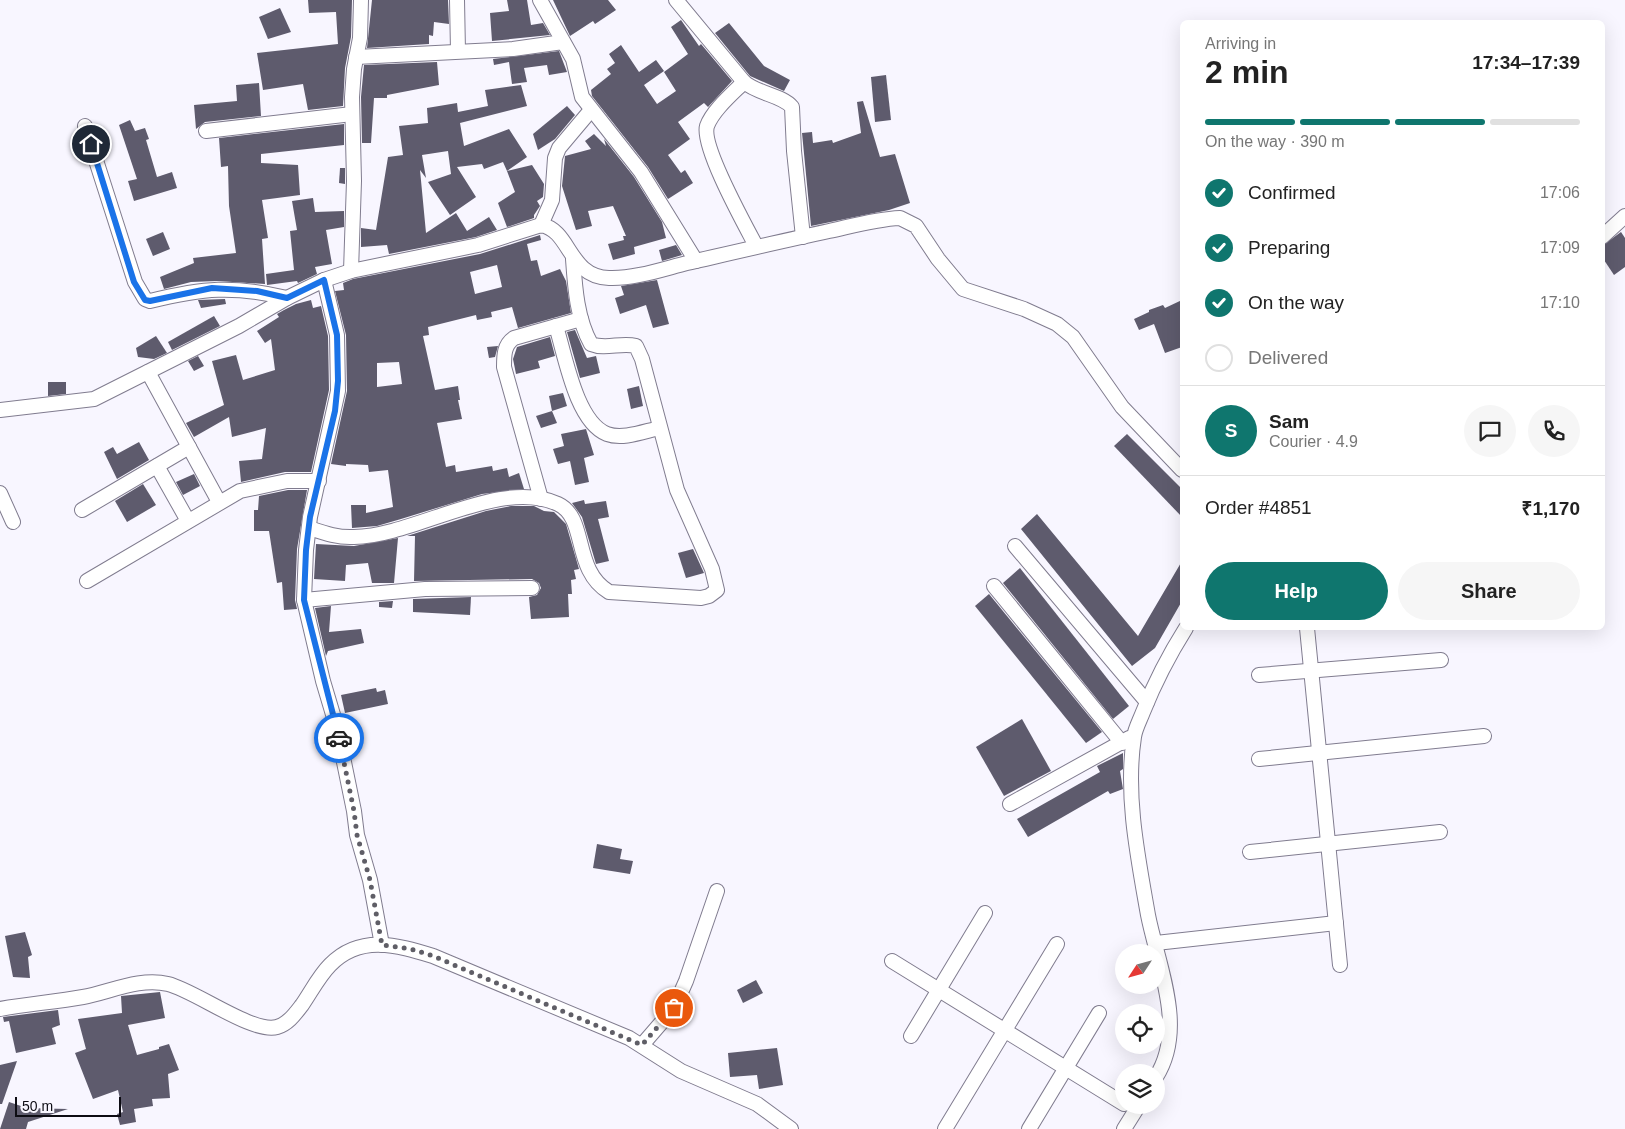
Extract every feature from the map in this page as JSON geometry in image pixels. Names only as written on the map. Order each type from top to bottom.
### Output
[{"type":"street","points":[[351,271],[354,181],[352,114],[356,57],[360,38],[361,0]]},
{"type":"street","points":[[457,0],[458,51]]},
{"type":"street","points":[[540,0],[572,59],[582,96],[640,172],[696,261]]},
{"type":"street","points":[[676,0],[744,82],[755,90],[788,102],[792,107],[794,151],[803,236]]},
{"type":"street","points":[[356,57],[513,49],[563,42]]},
{"type":"street","points":[[744,82],[707,126],[706,136],[720,174],[756,246]]},
{"type":"street","points":[[540,225],[552,200],[555,158],[558,148],[591,110]]},
{"type":"street","points":[[206,131],[352,114]]},
{"type":"street","points":[[85,126],[134,282],[145,300],[150,301],[212,288],[257,291],[287,298]]},
{"type":"street","points":[[1605,234],[1625,216]]},
{"type":"street","points":[[5,410],[94,399],[239,326],[287,298],[324,280],[351,271],[478,245],[540,225],[548,226],[556,233],[573,259],[584,270],[596,277],[610,278],[652,272],[756,246],[890,218],[900,218],[909,221],[922,233],[938,258],[963,289],[1041,316],[1057,324],[1073,337],[1122,407],[1180,468]]},
{"type":"street","points":[[309,528],[336,536],[354,537],[402,529],[497,500],[516,497],[541,499],[557,503],[566,508],[572,516],[588,569],[598,586],[609,592],[701,598],[709,596],[716,590],[716,582],[677,490],[642,358],[636,346],[628,344],[599,347],[591,344],[581,319],[576,298],[573,259]]},
{"type":"street","points":[[324,280],[337,335],[339,371],[335,411],[309,528],[304,600],[323,681],[337,728],[357,835],[370,880],[382,945]]},
{"type":"street","points":[[541,499],[504,367],[504,352],[508,342],[514,338],[581,319]]},
{"type":"street","points":[[556,326],[579,402],[588,418],[598,428],[608,434],[623,435],[660,428]]},
{"type":"street","points":[[148,372],[219,502]]},
{"type":"street","points":[[82,510],[189,448]]},
{"type":"street","points":[[157,466],[188,521]]},
{"type":"street","points":[[87,581],[240,491],[288,481],[319,481]]},
{"type":"street","points":[[0,493],[13,522]]},
{"type":"street","points":[[1016,546],[1147,702]]},
{"type":"street","points":[[994,586],[1122,743]]},
{"type":"street","points":[[304,600],[424,589],[532,588]]},
{"type":"street","points":[[1162,1064],[1167,1055],[1170,1038],[1167,994],[1149,917],[1134,829],[1131,763],[1134,735],[1147,702],[1159,674],[1185,630]]},
{"type":"street","points":[[1307,630],[1340,965]]},
{"type":"street","points":[[1259,675],[1441,660]]},
{"type":"street","points":[[1010,804],[1134,735]]},
{"type":"street","points":[[1259,759],[1484,736]]},
{"type":"street","points":[[1250,852],[1440,832]]},
{"type":"street","points":[[642,1045],[674,1008],[686,981],[717,891]]},
{"type":"street","points":[[911,1036],[985,913]]},
{"type":"street","points":[[1156,943],[1336,924]]},
{"type":"street","points":[[945,1129],[1057,944]]},
{"type":"street","points":[[0,1009],[84,997],[147,982],[158,982],[180,988],[257,1024],[274,1028],[287,1022],[329,966],[352,948],[382,945],[411,949],[433,956],[642,1045],[681,1071],[757,1104],[791,1129]]},
{"type":"street","points":[[892,960],[1115,1097]]},
{"type":"street","points":[[1029,1129],[1099,1014]]},
{"type":"street","points":[[1124,1129],[1129,1114]]},
{"type":"building","points":[[308,0],[352,0],[351,37],[345,68],[343,106],[308,110],[303,84],[263,90],[257,53],[338,44],[336,12],[309,13]]},
{"type":"building","points":[[372,0],[448,0],[449,24],[434,22],[433,36],[429,35],[429,44],[367,48]]},
{"type":"building","points":[[507,0],[527,0],[531,25],[543,23],[550,35],[492,41],[490,13],[509,11]]},
{"type":"building","points":[[553,0],[608,0],[616,10],[595,24],[593,21],[570,36]]},
{"type":"building","points":[[280,8],[291,32],[268,39],[259,17]]},
{"type":"building","points":[[681,20],[699,46],[701,44],[732,81],[708,107],[704,103],[678,122],[690,139],[668,155],[681,173],[685,170],[693,183],[668,199],[648,167],[592,96],[591,90],[611,74],[607,69],[615,63],[609,54],[621,45],[639,72],[656,60],[664,71],[644,85],[657,104],[676,91],[664,72],[688,54],[671,27]]},
{"type":"building","points":[[729,23],[764,66],[790,80],[784,91],[750,76],[715,33]]},
{"type":"building","points":[[559,51],[567,72],[549,75],[547,65],[524,68],[527,82],[512,84],[509,62],[494,65],[493,59]]},
{"type":"building","points":[[437,62],[439,85],[387,95],[387,98],[374,98],[371,143],[362,143],[361,97],[364,65]]},
{"type":"building","points":[[886,75],[891,120],[875,122],[871,77]]},
{"type":"building","points":[[259,83],[261,116],[205,122],[196,129],[194,105],[237,101],[236,85]]},
{"type":"building","points":[[521,85],[527,106],[460,123],[464,146],[509,129],[527,157],[507,171],[503,162],[484,169],[482,164],[457,167],[476,197],[450,215],[428,182],[451,174],[448,151],[422,155],[426,178],[420,170],[426,233],[456,213],[467,231],[489,217],[497,230],[476,237],[389,254],[387,245],[361,247],[361,228],[376,230],[388,157],[403,155],[399,126],[428,123],[427,108],[457,103],[458,112],[488,106],[485,90]]},
{"type":"building","points":[[863,101],[880,157],[895,154],[910,203],[889,210],[811,226],[802,133],[812,132],[813,143],[832,140],[833,143],[861,133],[857,102]]},
{"type":"building","points":[[567,106],[575,115],[555,139],[538,150],[533,134]]},
{"type":"building","points":[[130,120],[135,131],[145,128],[149,139],[146,140],[157,177],[172,172],[177,188],[134,201],[128,181],[137,179],[119,125]]},
{"type":"building","points":[[344,124],[344,145],[261,154],[261,163],[298,165],[300,195],[262,200],[268,238],[262,239],[265,284],[217,281],[191,282],[164,289],[160,277],[194,263],[193,258],[236,253],[229,206],[228,166],[221,167],[219,138]]},
{"type":"building","points":[[594,134],[606,146],[604,139],[634,177],[662,222],[666,238],[634,247],[635,254],[613,260],[608,244],[624,240],[623,236],[626,236],[613,206],[588,211],[592,226],[576,230],[562,186],[565,156],[591,149],[585,141]]},
{"type":"building","points":[[532,165],[544,184],[543,197],[537,201],[540,206],[534,218],[507,227],[498,203],[515,192],[507,171]]},
{"type":"building","points":[[340,168],[345,168],[345,184],[339,183]]},
{"type":"building","points":[[313,198],[315,212],[344,211],[344,227],[326,230],[332,264],[315,267],[317,274],[298,283],[297,281],[267,285],[266,274],[294,270],[290,231],[297,230],[292,201]]},
{"type":"building","points":[[163,232],[170,249],[153,256],[146,239]]},
{"type":"building","points":[[1621,232],[1625,238],[1625,267],[1614,275],[1605,262],[1605,244]]},
{"type":"building","points":[[540,235],[541,240],[527,244],[531,261],[537,260],[541,276],[560,269],[566,281],[571,313],[518,328],[512,307],[491,312],[492,317],[477,320],[476,315],[428,327],[429,335],[423,336],[435,390],[458,386],[460,400],[458,400],[462,419],[437,423],[446,467],[455,465],[456,472],[492,466],[493,471],[507,468],[509,477],[519,473],[524,489],[482,494],[377,526],[352,528],[351,505],[366,505],[366,513],[393,507],[388,470],[369,472],[368,465],[346,464],[346,466],[331,464],[347,391],[346,335],[335,291],[344,290],[343,283],[353,279],[480,254]],"holes":[[[497,265],[502,287],[475,294],[470,272]],[[399,362],[402,384],[377,387],[377,363]]]},
{"type":"building","points":[[676,245],[682,255],[662,261],[659,250]]},
{"type":"building","points":[[657,280],[669,324],[653,328],[646,305],[620,314],[615,298],[624,295],[621,286]]},
{"type":"building","points":[[225,299],[226,304],[201,308],[198,300]]},
{"type":"building","points":[[311,300],[313,308],[321,306],[328,336],[329,390],[311,472],[285,472],[241,482],[239,461],[262,459],[266,428],[232,437],[229,417],[194,437],[186,423],[224,405],[212,361],[236,355],[243,380],[275,370],[271,339],[265,343],[257,331],[279,317],[277,314],[296,304]]},
{"type":"building","points":[[1180,301],[1180,348],[1165,353],[1154,324],[1139,330],[1134,319],[1149,312],[1149,310],[1163,305],[1165,308]]},
{"type":"building","points":[[214,316],[220,326],[172,350],[168,342]]},
{"type":"building","points":[[575,330],[587,358],[596,356],[600,373],[580,378],[567,332]]},
{"type":"building","points":[[156,336],[167,353],[154,359],[138,357],[136,348]]},
{"type":"building","points":[[550,337],[555,356],[538,361],[540,368],[516,374],[513,359],[517,347]]},
{"type":"building","points":[[498,346],[495,357],[489,358],[487,347]]},
{"type":"building","points":[[198,356],[204,366],[194,371],[188,361]]},
{"type":"building","points":[[48,382],[66,382],[66,394],[48,396]]},
{"type":"building","points":[[639,386],[643,406],[631,409],[627,389]]},
{"type":"building","points":[[563,393],[567,406],[552,411],[549,396]]},
{"type":"building","points":[[552,411],[557,423],[541,428],[536,416]]},
{"type":"building","points":[[586,429],[594,455],[584,458],[589,482],[575,485],[570,461],[558,464],[553,449],[564,446],[561,434]]},
{"type":"building","points":[[1127,434],[1180,487],[1180,515],[1114,446]]},
{"type":"building","points":[[139,442],[149,460],[117,479],[104,452],[113,447],[117,454]]},
{"type":"building","points":[[194,474],[200,486],[183,495],[176,482]]},
{"type":"building","points":[[143,484],[156,505],[127,522],[115,501]]},
{"type":"building","points":[[288,490],[307,490],[297,549],[295,600],[297,609],[284,610],[282,582],[277,583],[269,531],[254,531],[254,510],[258,510],[259,496]]},
{"type":"building","points":[[584,500],[585,504],[606,501],[609,517],[598,519],[609,561],[596,564],[582,517],[572,503]]},
{"type":"building","points":[[511,506],[534,506],[544,511],[554,512],[566,524],[579,569],[574,570],[576,579],[571,580],[572,594],[568,594],[569,617],[531,619],[529,597],[537,595],[541,588],[539,583],[532,579],[414,581],[415,536],[407,536],[486,511]]},
{"type":"building","points":[[1037,514],[1138,636],[1180,564],[1180,604],[1155,648],[1132,666],[1021,529]]},
{"type":"building","points":[[398,538],[394,583],[372,583],[368,563],[346,565],[345,581],[314,579],[316,544],[354,546]]},
{"type":"building","points":[[693,549],[704,573],[686,578],[678,553]]},
{"type":"building","points":[[1020,568],[1129,706],[1113,719],[1003,583]]},
{"type":"building","points":[[989,594],[1102,732],[1086,743],[975,606]]},
{"type":"building","points":[[471,597],[470,615],[413,612],[413,599]]},
{"type":"building","points":[[393,601],[392,608],[379,607],[379,602]]},
{"type":"building","points":[[331,606],[329,632],[361,629],[364,643],[328,651],[326,656],[315,608]]},
{"type":"building","points":[[376,688],[377,692],[385,690],[388,704],[345,713],[341,695]]},
{"type":"building","points":[[1022,719],[1051,771],[1004,796],[976,747]]},
{"type":"building","points":[[1123,753],[1123,769],[1120,771],[1123,789],[1110,794],[1108,791],[1028,837],[1017,819],[1100,772],[1097,766]]},
{"type":"building","points":[[597,844],[622,849],[620,859],[633,861],[630,874],[593,868]]},
{"type":"building","points":[[25,932],[32,955],[28,957],[30,978],[13,977],[5,936]]},
{"type":"building","points":[[756,980],[763,993],[743,1003],[737,990]]},
{"type":"building","points":[[160,992],[165,1018],[128,1025],[137,1055],[169,1044],[179,1070],[168,1074],[170,1098],[152,1099],[153,1106],[134,1109],[136,1122],[120,1125],[117,1114],[123,1112],[118,1090],[93,1099],[75,1053],[86,1049],[78,1019],[122,1013],[121,996]]},
{"type":"building","points":[[58,1010],[60,1025],[52,1028],[56,1044],[16,1053],[9,1021],[4,1022],[3,1017]]},
{"type":"building","points":[[777,1048],[783,1085],[759,1089],[757,1075],[730,1077],[728,1053]]},
{"type":"building","points":[[17,1061],[2,1104],[0,1104],[0,1065]]},
{"type":"building","points":[[9,1102],[27,1108],[68,1109],[28,1122],[26,1129],[0,1129]]},
{"type":"way so far","points":[[339,738],[357,835],[370,880],[382,945],[411,949],[433,956],[630,1038],[642,1045],[658,1029],[674,1008]]},
{"type":"route","points":[[91,144],[134,282],[145,300],[150,301],[212,288],[257,291],[287,298],[324,280],[337,335],[338,391],[310,517],[306,550],[304,600],[339,738]]}]
